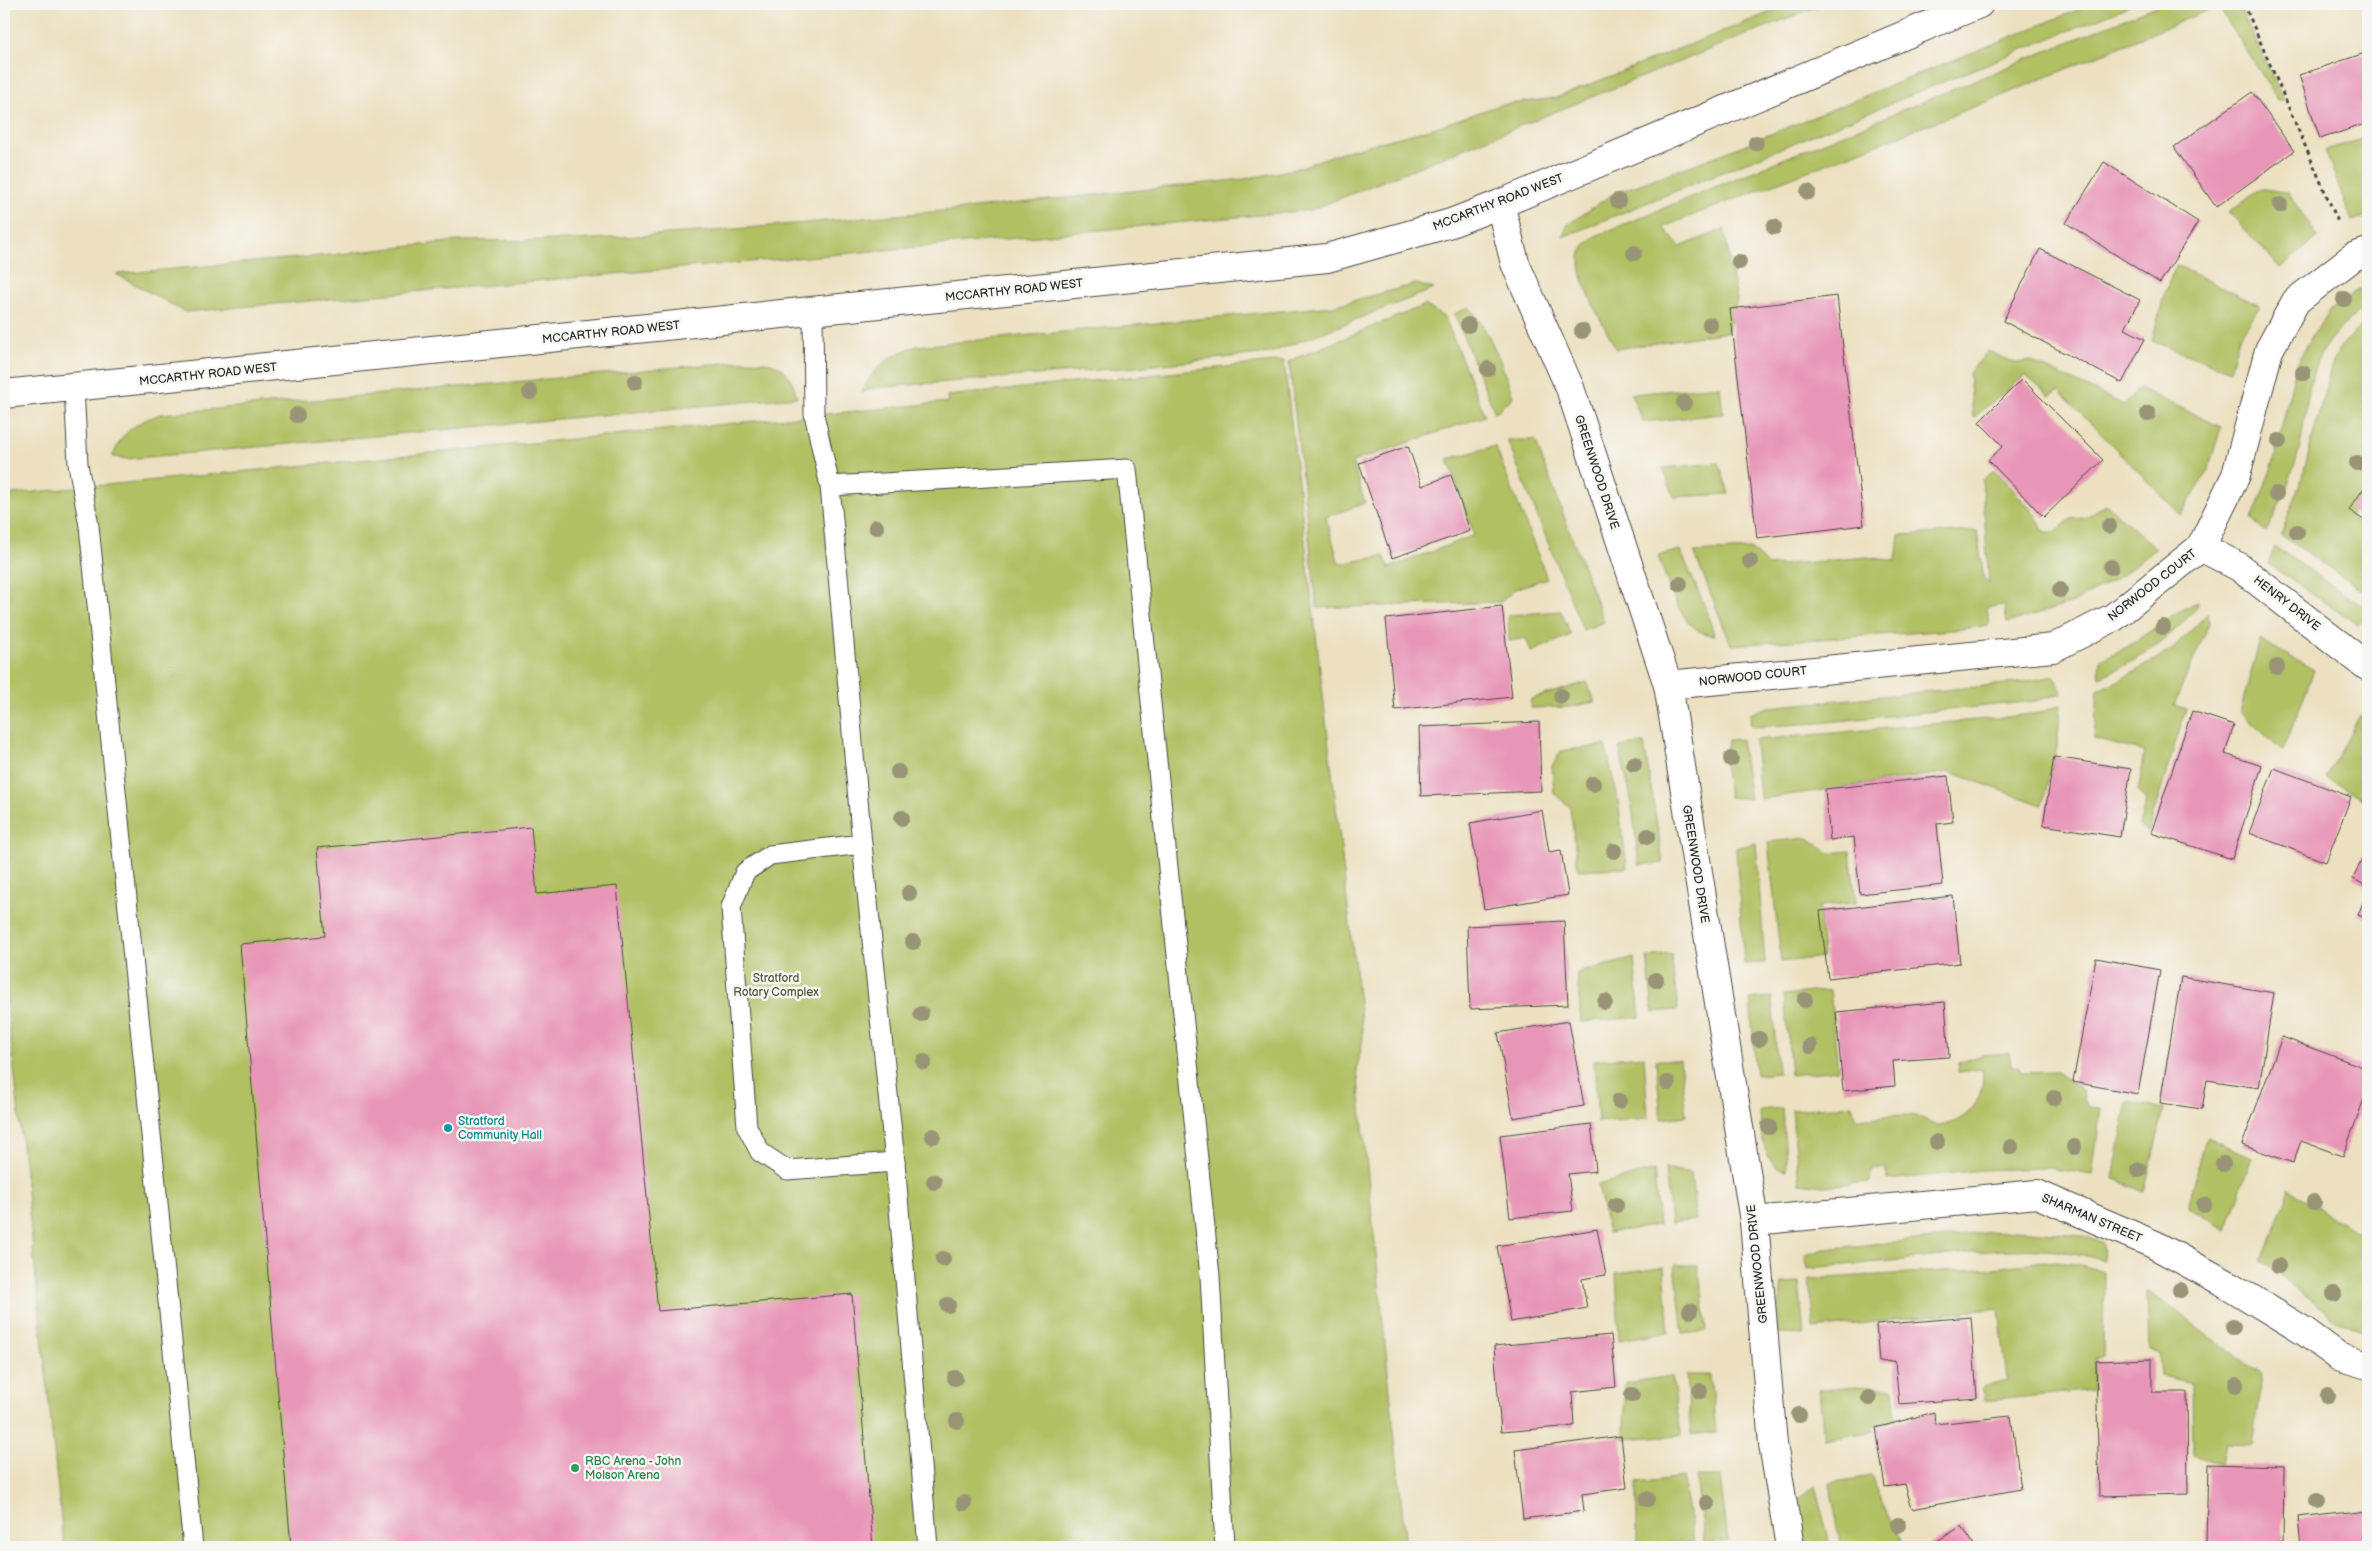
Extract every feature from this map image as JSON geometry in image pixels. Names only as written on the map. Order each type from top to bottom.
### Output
[{"type":"street","name":"MCCARTHY ROAD WEST","points":[[4,394],[1327,258],[1451,223],[1500,204],[1979,4]]},
{"type":"street","name":"GREENWOOD DRIVE","points":[[1500,204],[1515,263],[1570,388],[1668,685],[1754,1221],[1773,1444],[1790,1547]]},
{"type":"street","name":"NORWOOD COURT","points":[[1668,685],[2054,648],[2114,617],[2201,547],[2236,475],[2269,350],[2296,301],[2361,254]]},
{"type":"street","name":"HENRY DRIVE","points":[[2201,547],[2239,567],[2368,667]]},
{"type":"street","name":"SHARMAN STREET","points":[[1754,1221],[2037,1194],[2153,1244],[2227,1284],[2304,1331],[2338,1356],[2368,1365]]},
{"type":"lane","points":[[813,311],[814,414],[830,486],[862,844],[895,1162],[928,1547]]},
{"type":"lane","points":[[74,388],[78,464],[89,526],[193,1547]]},
{"type":"lane","points":[[830,486],[1127,468],[1210,1276],[1224,1547]]},
{"type":"lane","points":[[862,844],[770,855],[745,872],[741,880],[731,907],[747,1127],[760,1152],[787,1170],[895,1162]]},
{"type":"path","points":[[2244,4],[2361,254]]},
{"type":"green space","points":[[1791,4],[1823,4],[1311,210],[964,243],[185,312],[116,274],[331,255],[457,241],[577,240],[713,231],[965,209],[1244,179],[1295,169],[1342,152],[1430,129],[1500,105],[1556,98]]},
{"type":"green space","points":[[2092,4],[2134,4],[1563,237],[1567,225],[1613,194],[1724,153]]},
{"type":"green space","points":[[2161,4],[2238,4],[2284,100],[2278,100],[2218,6],[1989,101],[1663,227],[1680,247],[1724,229],[1737,300],[1727,332],[1616,349],[1592,302],[1582,275],[1581,253],[1593,237]]},
{"type":"green space","points":[[2363,139],[2368,142],[2368,216],[2352,221],[2325,150]]},
{"type":"green space","points":[[2260,188],[2288,193],[2318,237],[2280,268],[2229,212]]},
{"type":"green space","points":[[2176,265],[2260,306],[2239,338],[2230,371],[2152,341],[2165,292]]},
{"type":"green space","points":[[1416,284],[1434,289],[1270,353],[1137,367],[872,388],[861,393],[871,376],[883,363],[898,353],[917,346],[1333,306]]},
{"type":"green space","points":[[2360,289],[2366,306],[2331,339],[2314,370],[2298,454],[2284,494],[2266,532],[2252,520],[2274,461],[2296,366],[2312,336],[2332,308]]},
{"type":"green space","points":[[1425,305],[1445,318],[1485,416],[1352,462],[1365,503],[1326,517],[1339,564],[1384,556],[1389,568],[1474,535],[1448,459],[1495,446],[1547,578],[1515,589],[1501,602],[1317,608],[1289,361]]},
{"type":"green space","points":[[1469,307],[1490,338],[1513,397],[1495,413],[1454,314]]},
{"type":"green space","points":[[2368,323],[2368,480],[2349,516],[2368,534],[2368,594],[2281,535],[2302,478],[2331,367],[2341,347],[2350,336]]},
{"type":"green space","points":[[1988,351],[2016,363],[2031,361],[2124,405],[2139,388],[2221,427],[2208,470],[2181,515],[2059,391],[2050,396],[2025,375],[1973,418],[1969,373]]},
{"type":"green space","points":[[745,361],[765,362],[780,367],[790,378],[797,397],[127,459],[112,457],[121,440],[130,429],[160,414]]},
{"type":"green space","name":"Stratford Rotary Complex","points":[[1284,361],[1363,1037],[1357,1069],[1406,1547],[64,1547],[4,972],[4,495],[948,402],[947,396]]},
{"type":"green space","points":[[1720,386],[1723,414],[1643,422],[1631,394]]},
{"type":"green space","points":[[1507,440],[1535,440],[1604,622],[1583,630]]},
{"type":"green space","points":[[1719,463],[1729,494],[1674,497],[1663,468]]},
{"type":"green space","points":[[1995,470],[2035,514],[2044,532],[2055,532],[2071,519],[2085,518],[2106,504],[2156,548],[2122,575],[2073,603],[2007,623],[2004,605],[1987,607],[1989,625],[1954,630],[1731,645],[1694,552],[1751,549],[1768,566],[1867,557],[1896,561],[1899,535],[1977,531],[1984,578],[1989,584],[1982,480]]},
{"type":"green space","points":[[2275,547],[2368,610],[2368,614],[2358,625],[2268,564]]},
{"type":"green space","points":[[1680,550],[1707,611],[1714,635],[1703,633],[1684,617],[1671,592],[1658,556]]},
{"type":"green space","points":[[2197,602],[2198,606],[2188,618],[2165,639],[2127,664],[2099,677],[2100,660],[2127,647],[2182,609]]},
{"type":"green space","points":[[1561,611],[1571,635],[1531,652],[1526,638],[1509,641],[1508,615]]},
{"type":"green space","points":[[2208,613],[2209,624],[2174,705],[2186,709],[2148,832],[2139,826],[2146,801],[2138,792],[2145,752],[2094,739],[2098,690],[2120,680],[2173,649]]},
{"type":"green space","points":[[2260,640],[2314,670],[2283,751],[2240,712]]},
{"type":"green space","points":[[2055,676],[2062,693],[2035,701],[1818,723],[1751,727],[1750,714],[1768,707],[2016,683]]},
{"type":"green space","points":[[1587,682],[1595,702],[1570,707],[1530,708],[1531,699]]},
{"type":"green space","points":[[2061,705],[2057,747],[2042,805],[1950,772],[1760,799],[1755,740],[1998,718],[2039,713]]},
{"type":"green space","points":[[2360,715],[2368,719],[2368,801],[2326,778]]},
{"type":"green space","points":[[1741,739],[1750,799],[1729,797],[1723,757],[1728,740]]},
{"type":"green space","points":[[1644,743],[1663,863],[1639,865],[1631,798],[1619,747]]},
{"type":"green space","points":[[1605,745],[1617,794],[1627,868],[1578,870],[1570,807],[1554,793],[1552,766],[1561,751]]},
{"type":"green space","points":[[1808,838],[1829,853],[1850,851],[1856,903],[1819,906],[1823,957],[1781,962],[1768,842]]},
{"type":"green space","points":[[1756,843],[1765,963],[1744,964],[1736,848]]},
{"type":"green space","points":[[1671,954],[1678,1010],[1653,1012],[1647,957]]},
{"type":"green space","points":[[1634,958],[1640,1017],[1581,1022],[1577,973]]},
{"type":"green space","points":[[1830,990],[1838,1070],[1791,1075],[1784,995]]},
{"type":"green space","points":[[1772,997],[1778,1073],[1756,1075],[1750,999]]},
{"type":"green space","points":[[2009,1053],[2011,1065],[2018,1067],[2022,1073],[2056,1072],[2082,1089],[2083,1099],[2088,1107],[2101,1108],[2092,1175],[2049,1168],[1981,1170],[1888,1180],[1885,1167],[1871,1169],[1870,1182],[1823,1186],[1799,1183],[1792,1110],[1852,1105],[1856,1119],[1908,1115],[1938,1125],[1951,1123],[1967,1114],[1974,1106],[1983,1079],[1982,1069],[1958,1072],[1959,1063],[1981,1055]]},
{"type":"green space","points":[[1644,1056],[1648,1118],[1598,1122],[1594,1060]]},
{"type":"green space","points":[[1656,1060],[1680,1060],[1686,1116],[1661,1119]]},
{"type":"green space","points":[[2128,1102],[2164,1109],[2144,1192],[2113,1178]]},
{"type":"green space","points":[[1782,1108],[1787,1170],[1778,1167],[1767,1155],[1761,1127],[1760,1110]]},
{"type":"green space","points":[[2206,1137],[2252,1157],[2226,1230],[2188,1207]]},
{"type":"green space","points":[[1665,1168],[1691,1173],[1696,1220],[1671,1223]]},
{"type":"green space","points":[[1654,1170],[1659,1225],[1608,1233],[1598,1185]]},
{"type":"green space","points":[[2289,1189],[2368,1240],[2368,1332],[2338,1321],[2262,1261]]},
{"type":"green space","points":[[2014,1230],[2084,1235],[2103,1243],[2104,1261],[2059,1251],[2013,1250],[1807,1268],[1806,1255],[1824,1249]]},
{"type":"green space","points":[[2043,1261],[2077,1264],[2104,1272],[2103,1356],[2095,1359],[2094,1390],[1984,1401],[1982,1387],[2007,1380],[1999,1308],[1814,1329],[1809,1279],[1995,1268]]},
{"type":"green space","points":[[1675,1265],[1698,1265],[1707,1331],[1683,1334]]},
{"type":"green space","points":[[1664,1267],[1669,1332],[1619,1340],[1616,1273]]},
{"type":"green space","points":[[1799,1282],[1804,1335],[1776,1334],[1782,1283]]},
{"type":"green space","points":[[2147,1290],[2262,1375],[2252,1445],[2225,1444],[2221,1464],[2193,1455],[2192,1383],[2161,1376],[2159,1354],[2149,1350]]},
{"type":"green space","points":[[1686,1375],[1710,1375],[1716,1432],[1691,1435]]},
{"type":"green space","points":[[1672,1376],[1681,1435],[1624,1439],[1625,1383]]},
{"type":"green space","points":[[1870,1386],[1893,1388],[1896,1420],[1873,1426],[1873,1431],[1824,1440],[1819,1390]]},
{"type":"green space","points":[[1871,1476],[1904,1547],[1842,1547],[1829,1483]]},
{"type":"green space","points":[[1683,1477],[1694,1542],[1637,1545],[1637,1483]]},
{"type":"green space","points":[[1696,1477],[1720,1477],[1728,1540],[1705,1543]]},
{"type":"green space","points":[[1815,1486],[1831,1547],[1806,1547],[1797,1501]]},
{"type":"building","points":[[2368,52],[2368,123],[2320,139],[2299,75]]},
{"type":"building","points":[[2252,92],[2294,151],[2216,207],[2174,147]]},
{"type":"building","points":[[2104,162],[2198,222],[2160,283],[2066,223]]},
{"type":"building","points":[[2040,249],[2140,300],[2125,329],[2145,339],[2122,383],[2003,321]]},
{"type":"building","points":[[1837,296],[1864,525],[1757,538],[1730,309]]},
{"type":"building","points":[[2022,379],[2103,460],[2044,517],[1988,460],[2003,446],[1979,422]]},
{"type":"building","points":[[1408,446],[1422,486],[1451,475],[1470,531],[1392,558],[1359,463]]},
{"type":"building","points":[[2368,482],[2368,523],[2349,510]]},
{"type":"building","points":[[1502,606],[1512,697],[1395,710],[1386,619]]},
{"type":"building","points":[[2192,711],[2234,725],[2225,754],[2262,766],[2232,859],[2151,833]]},
{"type":"building","points":[[1539,722],[1541,791],[1421,796],[1419,727]]},
{"type":"building","points":[[2054,757],[2131,769],[2120,837],[2043,825]]},
{"type":"building","points":[[2274,768],[2351,797],[2326,862],[2249,833]]},
{"type":"building","points":[[1948,776],[1953,822],[1937,824],[1943,885],[1860,894],[1854,837],[1830,840],[1825,789]]},
{"type":"building","points":[[1542,810],[1549,852],[1561,850],[1568,895],[1484,909],[1470,823]]},
{"type":"building","name":"Stratford Community Hall","points":[[531,827],[537,894],[617,886],[658,1311],[852,1294],[873,1547],[291,1547],[240,944],[325,936],[317,848]]},
{"type":"building","points":[[2368,845],[2368,886],[2353,879]]},
{"type":"building","points":[[2368,890],[2368,919],[2358,915]]},
{"type":"building","points":[[1953,896],[1960,963],[1828,978],[1820,911]]},
{"type":"building","points":[[1564,921],[1568,1005],[1470,1009],[1467,926]]},
{"type":"building","points":[[2096,958],[2160,970],[2138,1094],[2073,1082]]},
{"type":"building","points":[[2181,977],[2274,993],[2259,1088],[2207,1080],[2202,1109],[2160,1103]]},
{"type":"building","points":[[1945,1002],[1949,1057],[1893,1061],[1895,1086],[1843,1091],[1836,1012]]},
{"type":"building","points":[[1569,1021],[1584,1106],[1513,1118],[1498,1033]]},
{"type":"building","points":[[2282,1037],[2368,1069],[2368,1088],[2343,1156],[2301,1141],[2293,1163],[2242,1145]]},
{"type":"building","points":[[1591,1124],[1596,1171],[1568,1174],[1573,1211],[1510,1218],[1500,1135]]},
{"type":"building","points":[[1597,1229],[1606,1275],[1582,1279],[1587,1308],[1511,1322],[1497,1246]]},
{"type":"building","points":[[1971,1317],[1977,1398],[1899,1404],[1895,1361],[1879,1362],[1876,1325]]},
{"type":"building","points":[[1611,1335],[1616,1387],[1572,1392],[1574,1426],[1501,1432],[1494,1346]]},
{"type":"building","points":[[2152,1359],[2152,1392],[2187,1392],[2188,1494],[2099,1496],[2096,1361]]},
{"type":"building","points":[[1934,1412],[1935,1424],[2011,1416],[2021,1489],[1912,1509],[1905,1484],[1885,1487],[1876,1428]]},
{"type":"building","points":[[1621,1436],[1627,1488],[1582,1494],[1584,1511],[1523,1519],[1515,1450]]},
{"type":"building","points":[[2208,1464],[2284,1466],[2283,1544],[2206,1542]]},
{"type":"building","points":[[2368,1510],[2368,1547],[2301,1547],[2298,1518]]},
{"type":"building","points":[[1962,1526],[1974,1547],[1927,1547]]},
{"type":"place","name":"Stratford Community Hall","points":[[448,1128]]},
{"type":"place","name":"RBC Arena - John Molson Arena","points":[[575,1468]]}]
